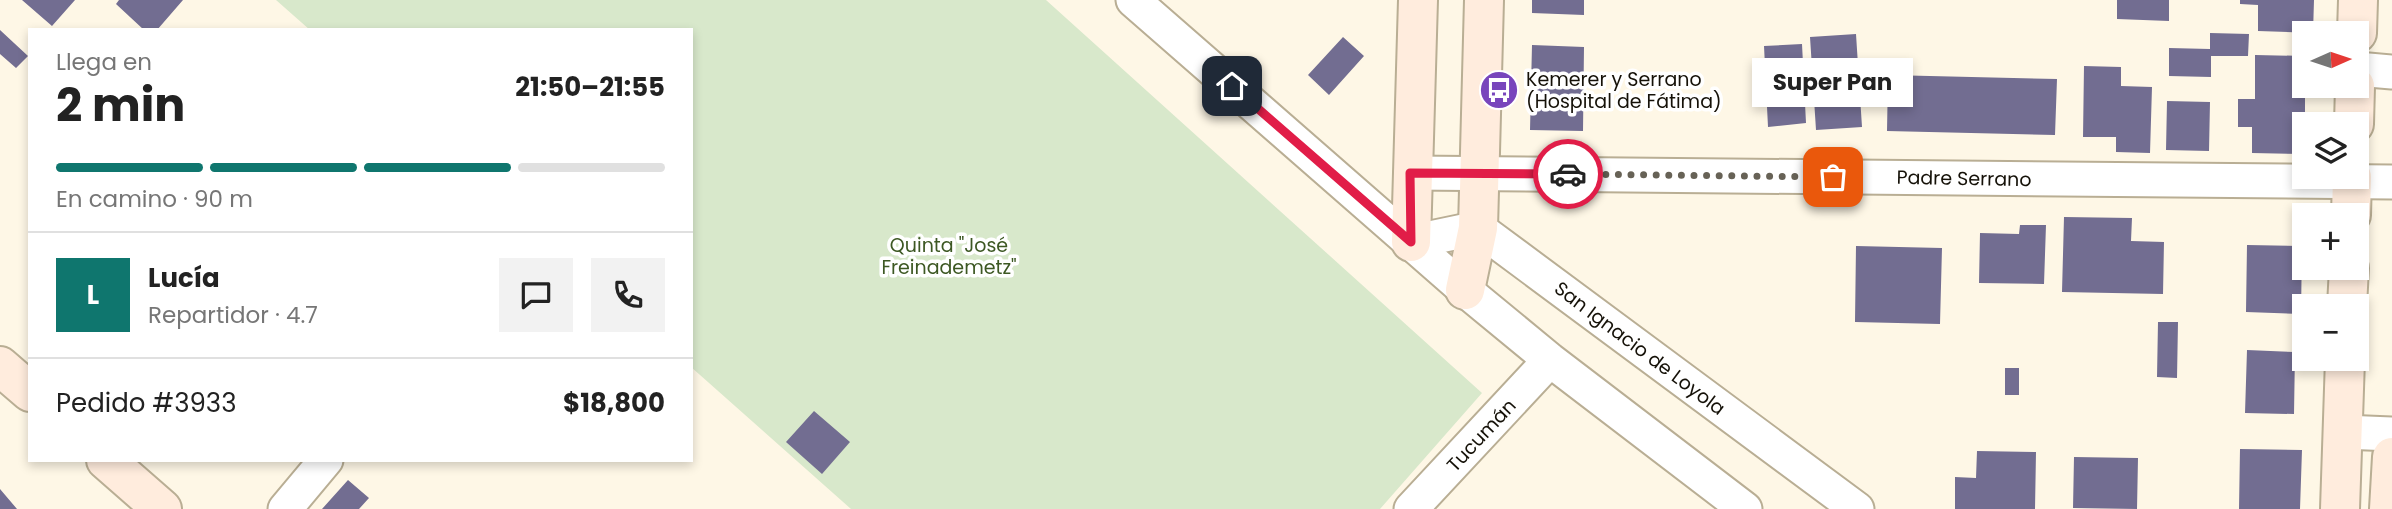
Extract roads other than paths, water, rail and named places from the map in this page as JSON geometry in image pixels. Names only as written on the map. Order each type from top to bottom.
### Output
[{"type":"main road","points":[[1411,242],[1410,173],[1418,0]]},
{"type":"main road","points":[[1465,290],[1478,228],[1484,0]]},
{"type":"main road","points":[[2357,21],[2358,0]]},
{"type":"main road","points":[[0,366],[28,391]]},
{"type":"main road","points":[[2340,509],[2346,371]]},
{"type":"main road","points":[[2389,509],[2392,457]]},
{"type":"main road","points":[[108,462],[162,509]]},
{"type":"street","points":[[1133,0],[1465,290],[1550,360],[1745,509]]},
{"type":"street","points":[[2370,70],[2392,72]]},
{"type":"street","name":"Padre Serrano","points":[[1410,173],[2352,191],[2392,182]]},
{"type":"street","points":[[1411,242],[1478,228]]},
{"type":"street","name":"San Ignacio de Loyola","points":[[1478,228],[1857,509]]},
{"type":"street","name":"Tucumán","points":[[1411,509],[1550,360]]},
{"type":"street","points":[[2343,432],[2392,434]]},
{"type":"street","points":[[285,509],[324,462]]},
{"type":"place","name":"Kemerer y Serrano (Hospital de Fátima)","points":[[1499,90]]},
{"type":"place","name":"Super Pan","points":[[1833,177]]},
{"type":"park label","name":"Quinta \"José Freinademetz\"","points":[[949,256]]}]
